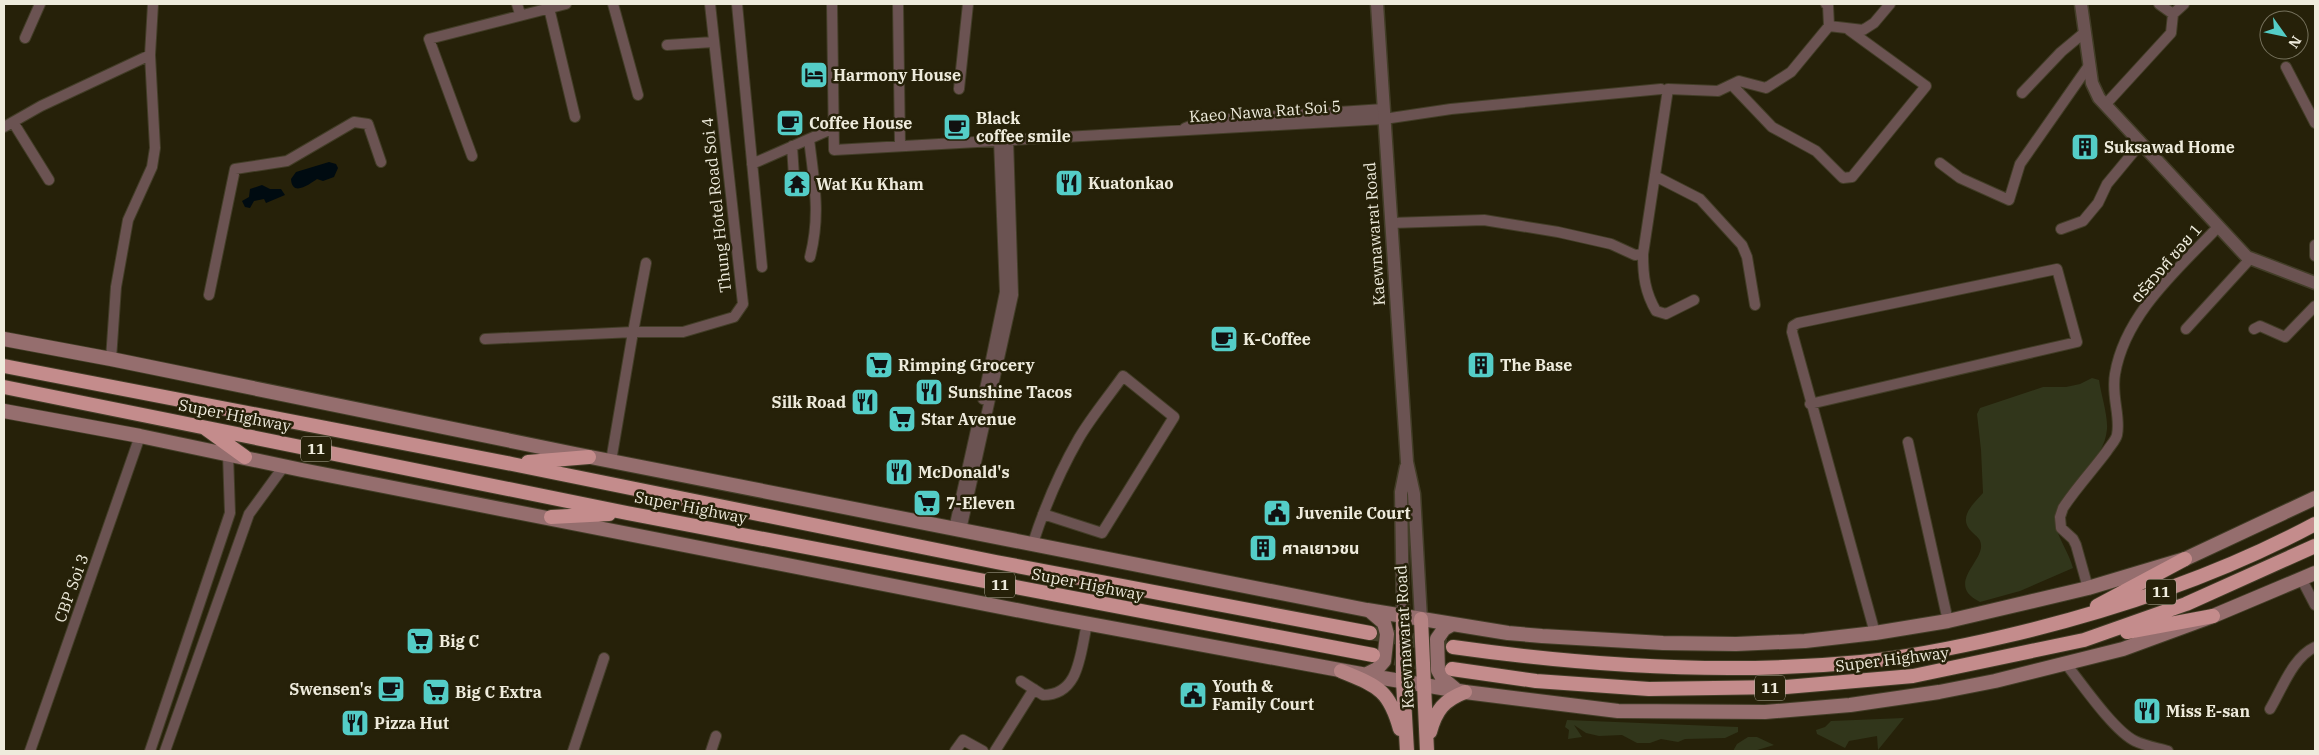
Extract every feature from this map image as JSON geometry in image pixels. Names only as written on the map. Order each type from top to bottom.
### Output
[{"type":"highway","name":"Super Highway","points":[[4,366],[512,464],[1015,566],[1370,633]]},
{"type":"highway","name":"Super Highway","points":[[4,387],[200,425],[627,513],[1373,655]]},
{"type":"highway","points":[[200,425],[245,457]]},
{"type":"highway","points":[[512,464],[590,457]]},
{"type":"highway","points":[[551,518],[627,513]]},
{"type":"highway","name":"Super Highway","points":[[1452,647],[1592,664],[1705,667],[1804,666],[1863,662],[1954,647],[2065,622],[2158,594],[2287,539],[2315,524]]},
{"type":"highway","name":"Super Highway","points":[[1452,668],[1536,681],[1649,689],[1786,687],[1913,676],[2084,640],[2186,604],[2315,546]]},
{"type":"highway","points":[[2065,622],[2185,559]]},
{"type":"highway","points":[[2084,640],[2213,616]]},
{"type":"main road","points":[[4,339],[1370,611],[1508,633],[1663,643],[1736,644],[1805,641],[1875,633],[1948,621],[2088,588],[2185,559],[2315,498]]},
{"type":"main road","points":[[4,412],[140,436],[1087,624],[1460,691],[1618,711],[1765,712],[1850,705],[1930,694],[1995,681],[2132,646],[2213,616],[2315,573]]},
{"type":"main road","points":[[1365,675],[1377,669],[1384,660],[1387,634],[1384,623],[1370,611]]},
{"type":"main road","name":"Kaewnawarat Road","points":[[1402,616],[1407,751]]},
{"type":"main road","name":"Kaewnawarat Road","points":[[1421,618],[1427,749]]},
{"type":"main road","points":[[1453,624],[1444,629],[1437,639],[1438,670],[1443,679],[1460,691]]},
{"type":"main road","points":[[1341,670],[1368,682],[1390,700],[1407,751]]},
{"type":"main road","points":[[1427,749],[1436,713],[1447,700],[1460,691]]},
{"type":"street","points":[[25,38],[40,4]]},
{"type":"street","points":[[111,359],[116,287],[128,220],[152,167],[155,148],[150,55],[153,4]]},
{"type":"street","points":[[472,156],[429,39],[519,9],[549,8],[566,4]]},
{"type":"street","points":[[613,4],[638,95]]},
{"type":"street","name":"Thung Hotel Road Soi 4","points":[[485,339],[633,332],[683,332],[734,317],[743,304],[710,4]]},
{"type":"street","points":[[737,4],[762,267]]},
{"type":"street","points":[[752,164],[834,128],[832,4]]},
{"type":"street","points":[[898,4],[900,146]]},
{"type":"street","points":[[959,89],[968,4]]},
{"type":"street","name":"Kaewnawarat Road","points":[[1377,4],[1407,462],[1414,494],[1421,618]]},
{"type":"street","points":[[1694,300],[1666,314],[1656,311],[1649,299],[1643,279],[1643,254],[1668,89],[1718,91],[1739,81],[1766,88],[1791,72],[1829,26],[1828,6],[1826,4]]},
{"type":"street","points":[[2081,4],[2092,83],[2099,98],[2218,227],[2250,258],[2315,282]]},
{"type":"street","points":[[2159,4],[2173,14]]},
{"type":"street","points":[[2105,105],[2171,33],[2173,14],[2184,4]]},
{"type":"street","points":[[1829,26],[1848,30],[1863,30],[1874,22],[1884,6]]},
{"type":"street","points":[[549,8],[575,117]]},
{"type":"street","points":[[1732,85],[1772,127],[1816,150],[1843,178],[1852,177],[1926,86],[1848,30]]},
{"type":"street","points":[[2022,93],[2060,52],[2085,32]]},
{"type":"street","points":[[667,46],[713,42]]},
{"type":"street","points":[[49,180],[8,124],[41,106],[150,55]]},
{"type":"street","points":[[1940,163],[1960,178],[2009,200],[2020,164],[2090,64]]},
{"type":"street","points":[[2286,67],[2315,123]]},
{"type":"street","name":"Kaeo Nawa Rat Soi 5","points":[[834,128],[834,150],[1177,131],[1201,126],[1451,109],[1661,89]]},
{"type":"street","points":[[209,295],[235,168],[287,161],[354,122],[368,124],[381,162]]},
{"type":"street","points":[[809,139],[817,206],[816,232],[810,257]]},
{"type":"street","points":[[957,529],[1012,295],[1008,272],[1004,140]]},
{"type":"street","points":[[2061,229],[2083,221],[2098,203],[2107,184],[2140,143]]},
{"type":"street","points":[[792,146],[794,192]]},
{"type":"street","points":[[1655,176],[1700,198],[1742,244],[1747,257],[1755,304]]},
{"type":"street","points":[[1391,223],[1484,220],[1558,232],[1611,244],[1635,255],[1643,254]]},
{"type":"street","name":"ตรัสวงศ์ ซอย 1","points":[[2088,588],[2076,545],[2073,539],[2061,528],[2060,518],[2063,508],[2117,436],[2117,418],[2112,394],[2115,373],[2123,347],[2136,322],[2162,286],[2218,227]]},
{"type":"street","points":[[2315,246],[2315,256]]},
{"type":"street","points":[[2186,329],[2250,258]]},
{"type":"street","points":[[610,460],[646,263]]},
{"type":"street","points":[[1810,404],[2077,342],[2057,269],[1798,323],[1792,326],[1810,404],[1875,633]]},
{"type":"street","points":[[2254,329],[2260,326],[2285,337],[2315,306]]},
{"type":"street","points":[[1034,543],[1043,514],[1055,484],[1080,437],[1123,376],[1174,417],[1102,533],[1043,514]]},
{"type":"street","name":"CBP Soi 3","points":[[30,751],[140,436]]},
{"type":"street","points":[[1908,442],[1948,621]]},
{"type":"street","points":[[150,751],[230,513],[228,454]]},
{"type":"street","name":"Kaewnawarat Road","points":[[1402,616],[1401,492],[1407,462]]},
{"type":"street","points":[[165,751],[249,514],[284,466]]},
{"type":"street","points":[[230,513],[249,514]]},
{"type":"street","points":[[2302,580],[2315,605]]},
{"type":"street","points":[[1021,681],[1043,695],[1062,692],[1069,686],[1075,673],[1087,624]]},
{"type":"street","points":[[2270,709],[2299,660],[2308,650],[2315,647]]},
{"type":"street","points":[[573,751],[604,658]]},
{"type":"street","points":[[2066,664],[2114,723],[2134,741],[2168,751]]},
{"type":"street","points":[[995,751],[1034,690]]},
{"type":"street","points":[[711,751],[716,736]]},
{"type":"street","points":[[955,751],[963,740],[983,751]]},
{"type":"green space","points":[[2092,378],[2099,380],[2105,411],[2107,429],[2104,443],[2097,456],[2062,501],[2057,512],[2057,529],[2073,568],[2020,591],[1980,602],[1970,595],[1965,581],[1977,559],[1981,545],[1979,539],[1966,522],[1968,511],[1983,493],[1977,414],[1980,408],[2043,387],[2066,387],[2080,384]]},
{"type":"green space","points":[[1904,718],[1878,750],[1877,736],[1849,741],[1845,748],[1817,734],[1816,730],[1825,727],[1831,721]]},
{"type":"green space","points":[[1567,720],[1738,727],[1738,732],[1725,738],[1685,739],[1678,742],[1661,739],[1650,743],[1637,743],[1622,735],[1599,736],[1586,733],[1574,725],[1582,737],[1568,739],[1569,730],[1565,727]]},
{"type":"green space","points":[[1748,737],[1757,737],[1774,745],[1754,751],[1733,751],[1737,744]]},
{"type":"shaded area","points":[[329,162],[336,164],[338,168],[334,177],[323,181],[317,179],[302,188],[295,188],[292,185],[291,179],[296,172]]},
{"type":"shaded area","points":[[262,185],[270,189],[281,189],[285,195],[266,203],[264,199],[254,201],[250,208],[245,207],[242,201],[249,197],[250,189]]},
{"type":"tunnel","points":[[1370,633],[1453,647]]},
{"type":"tunnel","points":[[1374,655],[1434,665]]},
{"type":"place","name":"Harmony House","points":[[814,75]]},
{"type":"place","name":"Coffee House","points":[[790,123]]},
{"type":"place","name":"Black coffee smile","points":[[957,127]]},
{"type":"place","name":"Suksawad Home","points":[[2085,147]]},
{"type":"place","name":"Kuatonkao","points":[[1069,183]]},
{"type":"place","name":"Wat Ku Kham","points":[[797,184]]},
{"type":"place","name":"K-Coffee","points":[[1224,339]]},
{"type":"place","name":"Rimping Grocery","points":[[879,365]]},
{"type":"place","name":"The Base","points":[[1481,365]]},
{"type":"place","name":"Sunshine Tacos","points":[[929,392]]},
{"type":"place","name":"Silk Road","points":[[865,402]]},
{"type":"place","name":"Star Avenue","points":[[902,419]]},
{"type":"place","name":"McDonald's","points":[[899,472]]},
{"type":"place","name":"7-Eleven","points":[[927,503]]},
{"type":"place","name":"Juvenile Court","points":[[1277,513]]},
{"type":"place","name":"ศาลเยาวชน","points":[[1263,548]]},
{"type":"place","name":"Big C","points":[[420,641]]},
{"type":"place","name":"Swensen's","points":[[391,689]]},
{"type":"place","name":"Big C Extra","points":[[436,692]]},
{"type":"place","name":"Youth & Family Court","points":[[1193,695]]},
{"type":"place","name":"Miss E-san","points":[[2147,711]]},
{"type":"place","name":"Pizza Hut","points":[[355,723]]}]
